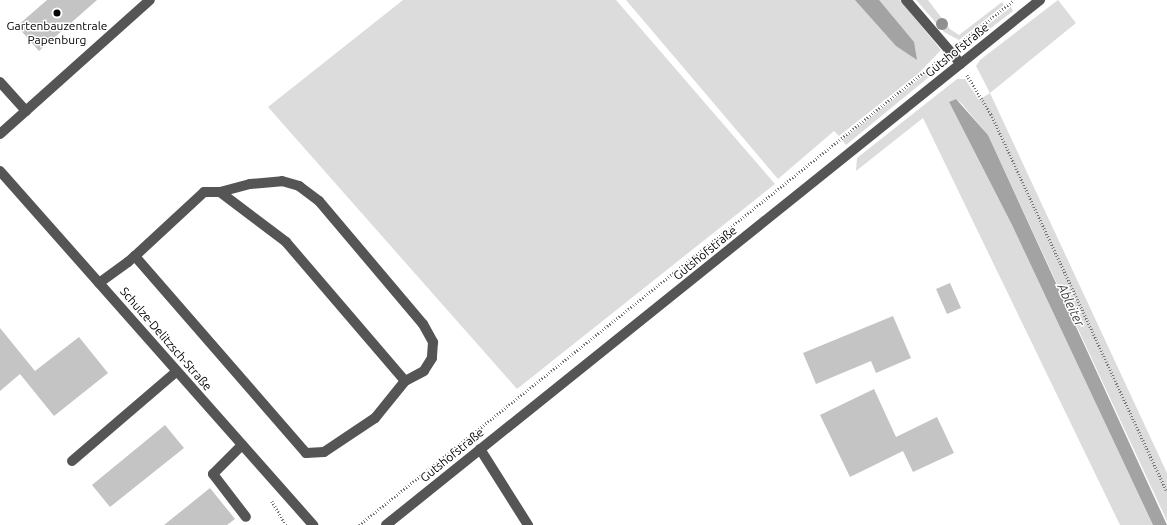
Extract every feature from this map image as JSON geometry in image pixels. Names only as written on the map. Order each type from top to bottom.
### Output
[{"type":"street","points":[[0,134],[150,0]]},
{"type":"street","points":[[906,0],[961,64]]},
{"type":"street","name":"Gutshofstraße","points":[[386,525],[1040,0]]},
{"type":"street","points":[[0,82],[26,112]]},
{"type":"street","name":"Schulze-Delitzsch-Straße","points":[[0,171],[313,525]]},
{"type":"street","points":[[99,283],[135,256],[204,192],[220,192],[250,184],[282,181],[299,186],[319,201],[423,324],[433,342],[432,358],[424,371],[405,382],[374,418],[324,452],[306,453],[135,256]]},
{"type":"street","points":[[220,192],[286,242],[405,382]]},
{"type":"street","points":[[72,461],[177,372]]},
{"type":"street","points":[[242,446],[213,474],[246,517]]},
{"type":"street","points":[[480,449],[528,525]]},
{"type":"path","points":[[359,525],[1014,0]]},
{"type":"path","points":[[961,64],[991,114],[1167,492]]},
{"type":"shaded area","points":[[403,0],[616,0],[775,184],[517,389],[268,107]]},
{"type":"shaded area","points":[[626,0],[900,0],[941,50],[920,72],[839,136],[834,131],[778,179]]},
{"type":"shaded area","points":[[855,0],[879,0],[914,42],[917,60],[896,46]]},
{"type":"shaded area","points":[[916,0],[928,0],[950,29],[959,35],[1002,2],[1004,5],[959,40],[944,32]]},
{"type":"shaded area","points":[[1058,0],[1076,23],[990,93],[976,66],[980,60]]},
{"type":"shaded area","points":[[1011,7],[1013,11],[974,41],[963,44]]},
{"type":"shaded area","points":[[942,61],[929,77],[846,145],[842,140]]},
{"type":"shaded area","points":[[957,79],[965,79],[979,100],[990,93],[1167,473],[1167,521],[988,135],[962,104],[956,99],[949,102],[1012,225],[1153,525],[1120,525],[923,118],[856,171],[857,158]]},
{"type":"shaded area","points":[[956,99],[988,135],[1167,525],[1153,525],[1012,225],[949,102]]},
{"type":"building","name":"Gartenbauzentrale Papenburg","points":[[47,0],[97,0],[39,51],[17,26]]},
{"type":"building","points":[[950,283],[961,308],[947,314],[936,289]]},
{"type":"building","points":[[893,316],[911,358],[876,373],[871,361],[816,384],[803,353]]},
{"type":"building","points":[[0,328],[35,371],[79,337],[108,373],[54,416],[20,374],[0,391]]},
{"type":"building","points":[[874,389],[896,437],[937,417],[954,453],[913,472],[903,451],[850,477],[820,415]]},
{"type":"building","points":[[165,425],[184,448],[110,507],[92,485]]},
{"type":"building","points":[[210,488],[235,519],[227,525],[164,525]]},
{"type":"place","name":"Gartenbauzentrale Papenburg","points":[[57,13]]},
{"type":"water label","name":"Ableiter","points":[[1071,305]]}]
